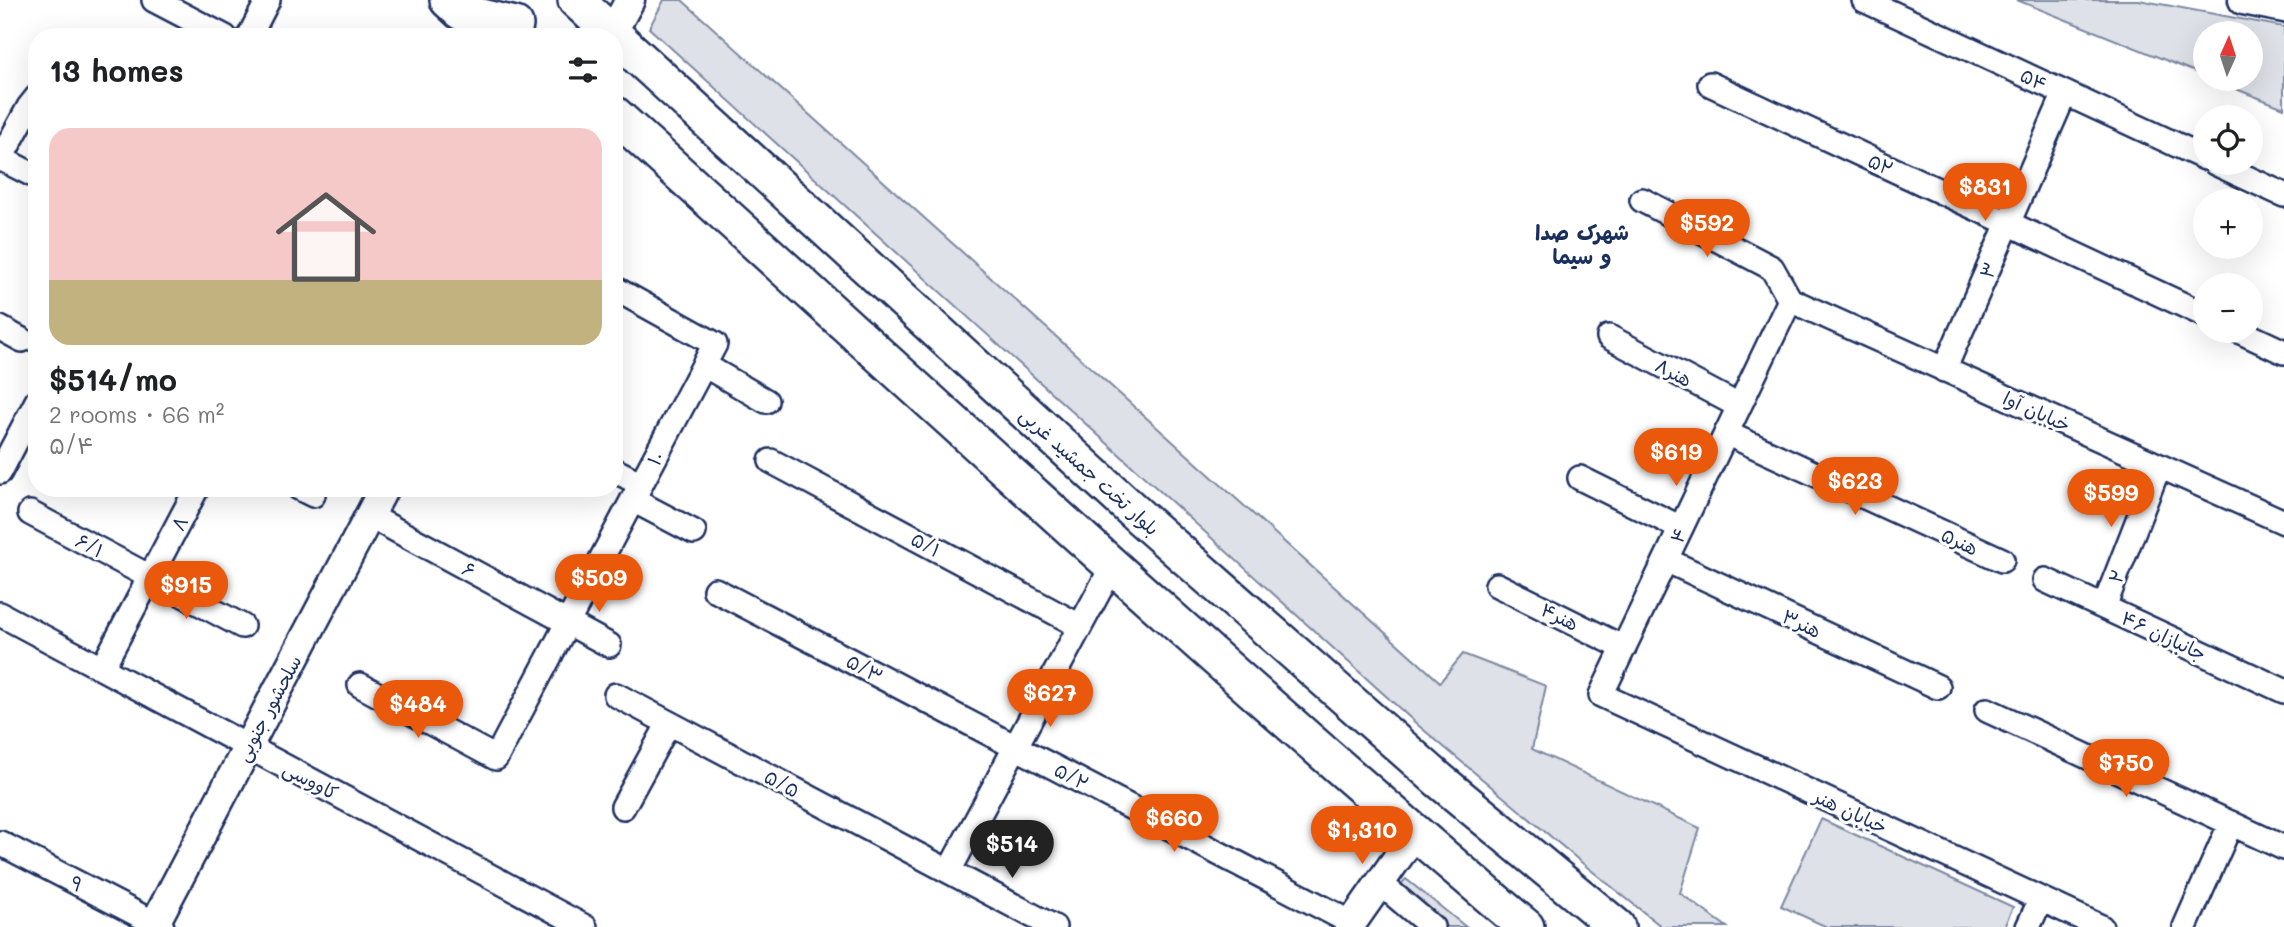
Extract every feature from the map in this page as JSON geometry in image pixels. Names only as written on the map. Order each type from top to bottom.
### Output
[{"type":"main road","points":[[448,0],[461,12],[512,28]]},
{"type":"main road","points":[[488,0],[519,28]]},
{"type":"main road","name":"بلوار تخت جمشید غربی","points":[[576,0],[607,28]]},
{"type":"main road","name":"بلوار تخت جمشید غربی","points":[[623,43],[1149,525],[1439,780],[1617,927]]},
{"type":"main road","points":[[623,122],[1112,566],[1415,833],[1526,927]]},
{"type":"street","points":[[154,0],[208,28]]},
{"type":"street","points":[[254,28],[268,0]]},
{"type":"street","points":[[615,28],[630,0]]},
{"type":"street","name":"۵۴","points":[[1864,0],[2193,152]]},
{"type":"street","points":[[2243,0],[2284,8]]},
{"type":"street","name":"۵۲","points":[[1710,84],[2193,309]]},
{"type":"street","name":"۳","points":[[1944,370],[2065,93]]},
{"type":"street","points":[[28,111],[0,159],[28,173]]},
{"type":"street","points":[[2241,175],[2284,195]]},
{"type":"street","points":[[1642,200],[1772,268],[1790,300]]},
{"type":"street","name":"۱۰","points":[[360,685],[496,758],[715,344],[623,293]]},
{"type":"street","name":"خیابان آوا","points":[[1790,300],[2284,522]]},
{"type":"street","name":"۴","points":[[1601,695],[1790,300]]},
{"type":"street","points":[[0,328],[22,340]]},
{"type":"street","name":"هنر۸","points":[[1609,337],[1739,406]]},
{"type":"street","points":[[2263,342],[2284,352]]},
{"type":"street","points":[[704,365],[766,401]]},
{"type":"street","points":[[0,472],[28,418]]},
{"type":"street","name":"هنر۵","points":[[1727,433],[2002,560]]},
{"type":"street","name":"۵/۱","points":[[771,461],[1080,626]]},
{"type":"street","name":"۲","points":[[2104,607],[2160,466]]},
{"type":"street","points":[[1580,478],[1681,528]]},
{"type":"street","points":[[623,479],[637,492],[694,532]]},
{"type":"street","name":"۸","points":[[102,668],[192,497]]},
{"type":"street","name":"سلحشور جنوبی","points":[[156,926],[380,497]]},
{"type":"street","name":"۶/۱","points":[[30,513],[242,626]]},
{"type":"street","name":"۶","points":[[370,516],[609,645]]},
{"type":"street","name":"هنر۳","points":[[1666,559],[1938,687]]},
{"type":"street","points":[[949,872],[1112,566]]},
{"type":"street","name":"۴۶ جانبازان","points":[[2045,580],[2284,691]]},
{"type":"street","name":"هنر۴","points":[[1497,585],[1624,648]]},
{"type":"street","name":"۵/۳","points":[[715,590],[1016,747]]},
{"type":"street","name":"کاووسی","points":[[0,614],[585,927]]},
{"type":"street","name":"۵/۵","points":[[616,695],[1054,927]]},
{"type":"street","name":"خیابان هنر","points":[[1601,695],[2101,927]]},
{"type":"street","points":[[1987,710],[2284,848]]},
{"type":"street","points":[[622,807],[669,723]]},
{"type":"street","name":"۵/۲","points":[[1016,747],[1351,925]]},
{"type":"street","points":[[2185,927],[2231,823]]},
{"type":"street","points":[[1351,925],[1415,833]]},
{"type":"street","name":"۹","points":[[0,843],[156,926]]},
{"type":"street","points":[[1380,883],[1432,927]]},
{"type":"street","points":[[2028,927],[2041,899]]},
{"type":"shaded area","points":[[664,0],[682,0],[1440,682],[1463,654],[1546,686],[1532,749],[1700,828],[1680,893],[1727,927],[1662,927],[1419,726],[649,28]]},
{"type":"shaded area","points":[[2017,0],[2139,0],[2252,21],[2193,21],[2193,71]]},
{"type":"shaded area","points":[[2263,23],[2284,27],[2284,108],[2241,91],[2263,91]]},
{"type":"shaded area","points":[[1821,819],[2013,907],[2004,927],[1827,927],[1781,906]]},
{"type":"shaded area","points":[[1406,879],[1466,927],[1447,927],[1399,886]]},
{"type":"district","name":"شهرک صدا و سیما","points":[[1582,243]]}]
